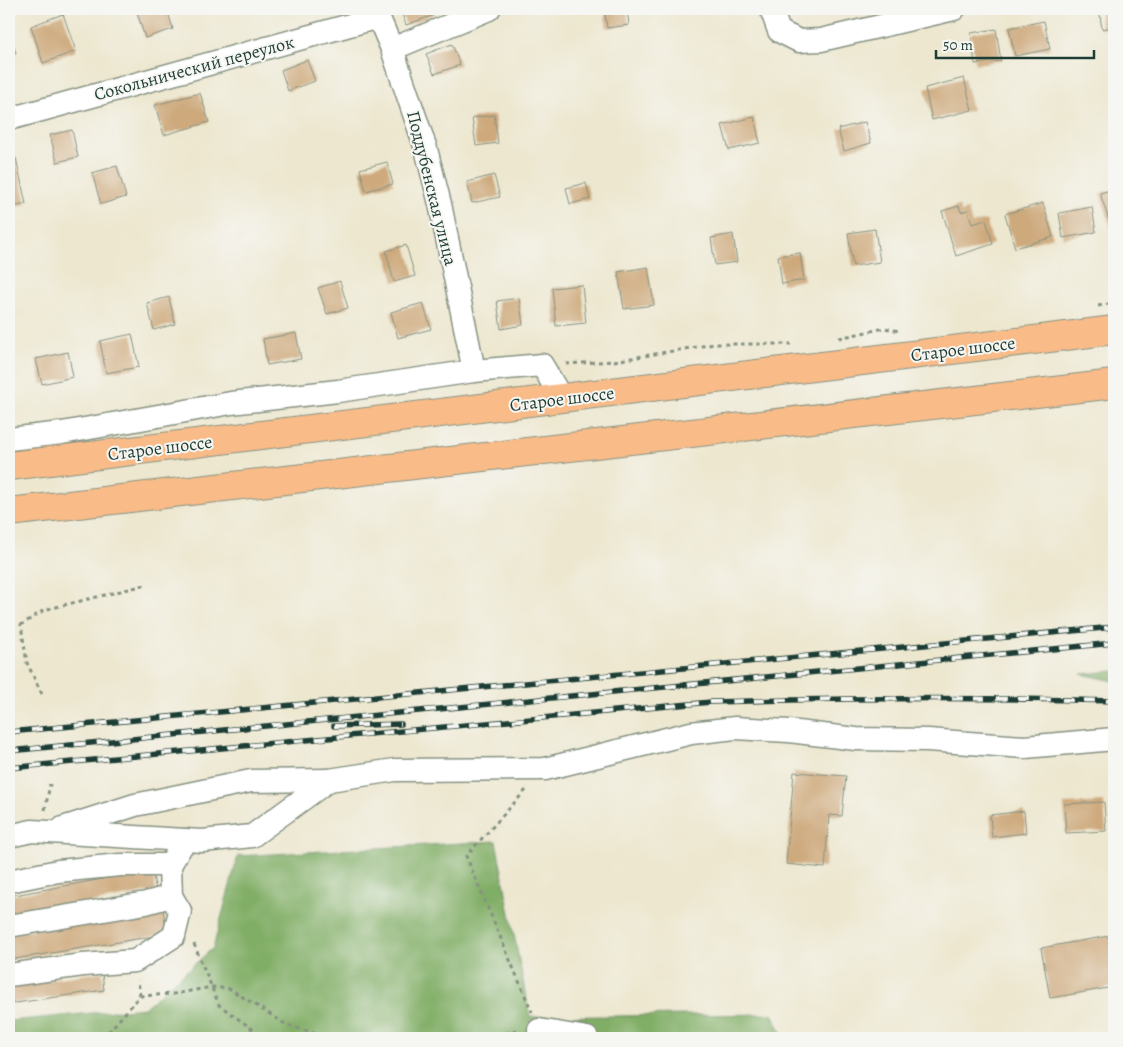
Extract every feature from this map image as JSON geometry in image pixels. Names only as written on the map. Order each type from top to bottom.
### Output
[{"type":"highway","name":"Старое шоссе","points":[[9,466],[1114,330]]},
{"type":"highway","points":[[9,512],[1114,384]]},
{"type":"street","points":[[392,49],[489,9]]},
{"type":"street","points":[[771,9],[778,31],[799,41],[821,40],[954,9]]},
{"type":"street","name":"Поддубенская улица","points":[[377,13],[392,49],[426,149],[440,204],[474,371]]},
{"type":"street","name":"Сокольнический переулок","points":[[9,119],[377,13]]},
{"type":"street","points":[[9,439],[62,432],[230,403],[338,392],[474,371],[542,365],[562,399]]},
{"type":"street","points":[[51,832],[135,806],[251,781],[329,780],[395,770],[545,769],[691,733],[735,728],[789,731],[856,739],[928,740],[1025,746],[1114,739]]},
{"type":"street","points":[[9,836],[32,831],[202,841],[252,836],[329,780]]},
{"type":"street","points":[[9,975],[83,965],[135,961],[174,936],[176,903],[170,866],[184,840]]},
{"type":"street","points":[[9,881],[58,871],[120,865],[170,866]]},
{"type":"street","points":[[9,926],[146,903],[176,903]]},
{"type":"street","points":[[545,1034],[587,1038]]},
{"type":"path","points":[[1096,306],[1114,303]]},
{"type":"path","points":[[830,340],[885,328],[901,332]]},
{"type":"path","points":[[542,365],[614,361],[714,344],[792,344]]},
{"type":"path","points":[[42,694],[27,663],[21,625],[44,610],[145,585]]},
{"type":"path","points":[[545,769],[466,856],[545,1034]]},
{"type":"path","points":[[176,903],[219,1005],[266,1038]]},
{"type":"path","points":[[135,961],[140,996]]},
{"type":"path","points":[[103,1038],[140,996],[174,994],[212,987],[230,989],[287,1024],[330,1038]]},
{"type":"path","points":[[490,1038],[523,1028],[545,1034]]},
{"type":"green space","points":[[1114,671],[1114,681],[1081,674]]},
{"type":"green space","points":[[496,841],[530,1017],[772,1014],[785,1038],[9,1038],[9,1021],[144,1008],[213,948],[238,856]]},
{"type":"building","points":[[136,9],[167,9],[173,29],[145,38]]},
{"type":"building","points":[[400,9],[432,9],[434,15],[406,25]]},
{"type":"building","points":[[604,9],[627,9],[629,25],[607,28]]},
{"type":"building","points":[[681,9],[699,9],[699,10],[682,13]]},
{"type":"building","points":[[1099,9],[1114,9],[1114,27],[1102,29]]},
{"type":"building","points":[[63,14],[76,51],[43,63],[31,26]]},
{"type":"building","points":[[1044,21],[1050,49],[1015,56],[1009,28]]},
{"type":"building","points":[[996,29],[1001,61],[975,64],[971,33]]},
{"type":"building","points":[[9,32],[16,53],[9,55]]},
{"type":"building","points":[[452,44],[460,65],[434,74],[426,54]]},
{"type":"building","points":[[307,60],[315,81],[288,91],[281,70]]},
{"type":"building","points":[[964,78],[972,110],[932,120],[925,88]]},
{"type":"building","points":[[200,93],[209,122],[164,135],[155,105]]},
{"type":"building","points":[[494,115],[498,143],[476,146],[472,118]]},
{"type":"building","points":[[754,117],[760,143],[729,150],[722,125]]},
{"type":"building","points":[[865,122],[871,143],[844,151],[838,129]]},
{"type":"building","points":[[72,130],[78,157],[57,162],[50,135]]},
{"type":"building","points":[[16,158],[26,204],[9,208],[9,159]]},
{"type":"building","points":[[387,162],[393,184],[366,191],[360,169]]},
{"type":"building","points":[[117,166],[126,197],[101,204],[92,173]]},
{"type":"building","points":[[494,175],[500,197],[472,203],[467,182]]},
{"type":"building","points":[[586,183],[590,199],[570,204],[566,188]]},
{"type":"building","points":[[1114,189],[1114,236],[1100,193]]},
{"type":"building","points":[[1043,203],[1053,237],[1015,248],[1005,214]]},
{"type":"building","points":[[959,206],[961,212],[968,210],[972,224],[986,220],[993,244],[956,256],[942,211]]},
{"type":"building","points":[[1092,207],[1096,232],[1063,238],[1059,213]]},
{"type":"building","points":[[875,229],[880,262],[853,266],[848,233]]},
{"type":"building","points":[[733,234],[737,262],[715,265],[711,238]]},
{"type":"building","points":[[406,245],[415,276],[394,282],[386,251]]},
{"type":"building","points":[[800,253],[804,280],[782,284],[778,256]]},
{"type":"building","points":[[648,267],[654,305],[624,309],[618,272]]},
{"type":"building","points":[[340,281],[348,308],[327,314],[318,288]]},
{"type":"building","points":[[582,285],[586,323],[556,326],[552,288]]},
{"type":"building","points":[[169,297],[175,324],[154,330],[147,303]]},
{"type":"building","points":[[519,298],[523,325],[501,329],[497,301]]},
{"type":"building","points":[[423,303],[431,329],[398,338],[391,312]]},
{"type":"building","points":[[296,333],[301,359],[267,365],[263,339]]},
{"type":"building","points":[[132,334],[139,367],[106,373],[100,341]]},
{"type":"building","points":[[68,352],[73,377],[42,384],[36,359]]},
{"type":"building","points":[[794,772],[846,776],[842,816],[829,815],[825,868],[786,864]]},
{"type":"building","points":[[1104,802],[1106,831],[1066,833],[1064,804]]},
{"type":"building","points":[[1024,811],[1026,833],[992,837],[990,815]]},
{"type":"building","points":[[152,870],[156,891],[9,918],[9,896]]},
{"type":"building","points":[[163,908],[167,934],[9,960],[9,934]]},
{"type":"building","points":[[1114,935],[1114,987],[1050,998],[1041,948]]},
{"type":"building","points":[[102,972],[104,990],[9,1004],[9,985]]},
{"type":"railway","points":[[9,732],[1114,627]]},
{"type":"railway","points":[[9,751],[1114,643]]},
{"type":"railway","points":[[9,768],[711,702],[912,698],[1114,701]]},
{"type":"railway","points":[[334,726],[401,724]]}]
